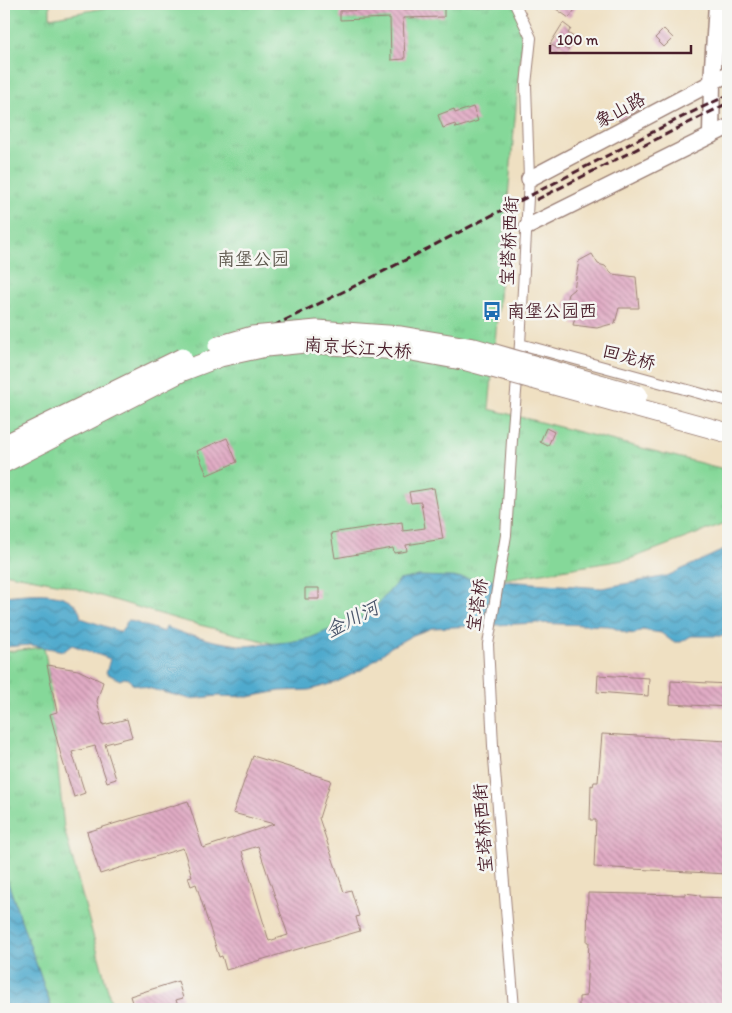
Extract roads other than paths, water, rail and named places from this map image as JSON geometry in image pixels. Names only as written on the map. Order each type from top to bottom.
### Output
[{"type":"highway","name":"南京长江大桥","points":[[4,445],[186,356],[252,336],[317,330],[401,336],[474,348],[728,420]]},
{"type":"highway","name":"南京长江大桥","points":[[4,463],[183,371],[220,357],[266,347],[305,343],[412,351],[467,361],[728,433]]},
{"type":"main road","points":[[711,135],[717,4]]},
{"type":"street","name":"宝塔桥西街","points":[[499,572],[506,535],[520,344],[529,179],[526,85],[531,38],[515,4]]},
{"type":"street","name":"象山路","points":[[529,179],[728,74]]},
{"type":"street","points":[[526,227],[728,127]]},
{"type":"street","name":"回龙桥","points":[[520,344],[728,401]]},
{"type":"street","name":"宝塔桥","points":[[488,644],[499,572]]},
{"type":"street","name":"宝塔桥西街","points":[[488,644],[494,766],[514,1009]]},
{"type":"water","points":[[728,548],[728,560],[722,567],[723,576],[728,580],[728,636],[691,636],[681,642],[673,642],[661,633],[642,630],[634,634],[609,626],[537,623],[432,628],[413,635],[391,647],[365,668],[335,683],[309,690],[280,691],[248,697],[218,696],[190,699],[132,684],[129,679],[124,678],[120,680],[106,673],[110,659],[72,645],[64,651],[31,645],[4,647],[4,596],[50,594],[61,596],[71,601],[77,608],[81,618],[121,632],[128,620],[164,632],[166,627],[188,635],[244,646],[289,642],[310,638],[329,630],[345,628],[372,611],[399,580],[419,576],[450,577],[602,588],[667,576]]},
{"type":"water","points":[[4,871],[52,1009],[4,1009]]},
{"type":"railway","points":[[4,458],[361,283],[728,95]]},
{"type":"railway","points":[[536,200],[728,103]]},
{"type":"place","name":"南堡公园西","points":[[492,311]]},
{"type":"park label","name":"南堡公园","points":[[253,259]]},
{"type":"water label","name":"金川河","points":[[352,619]]}]
